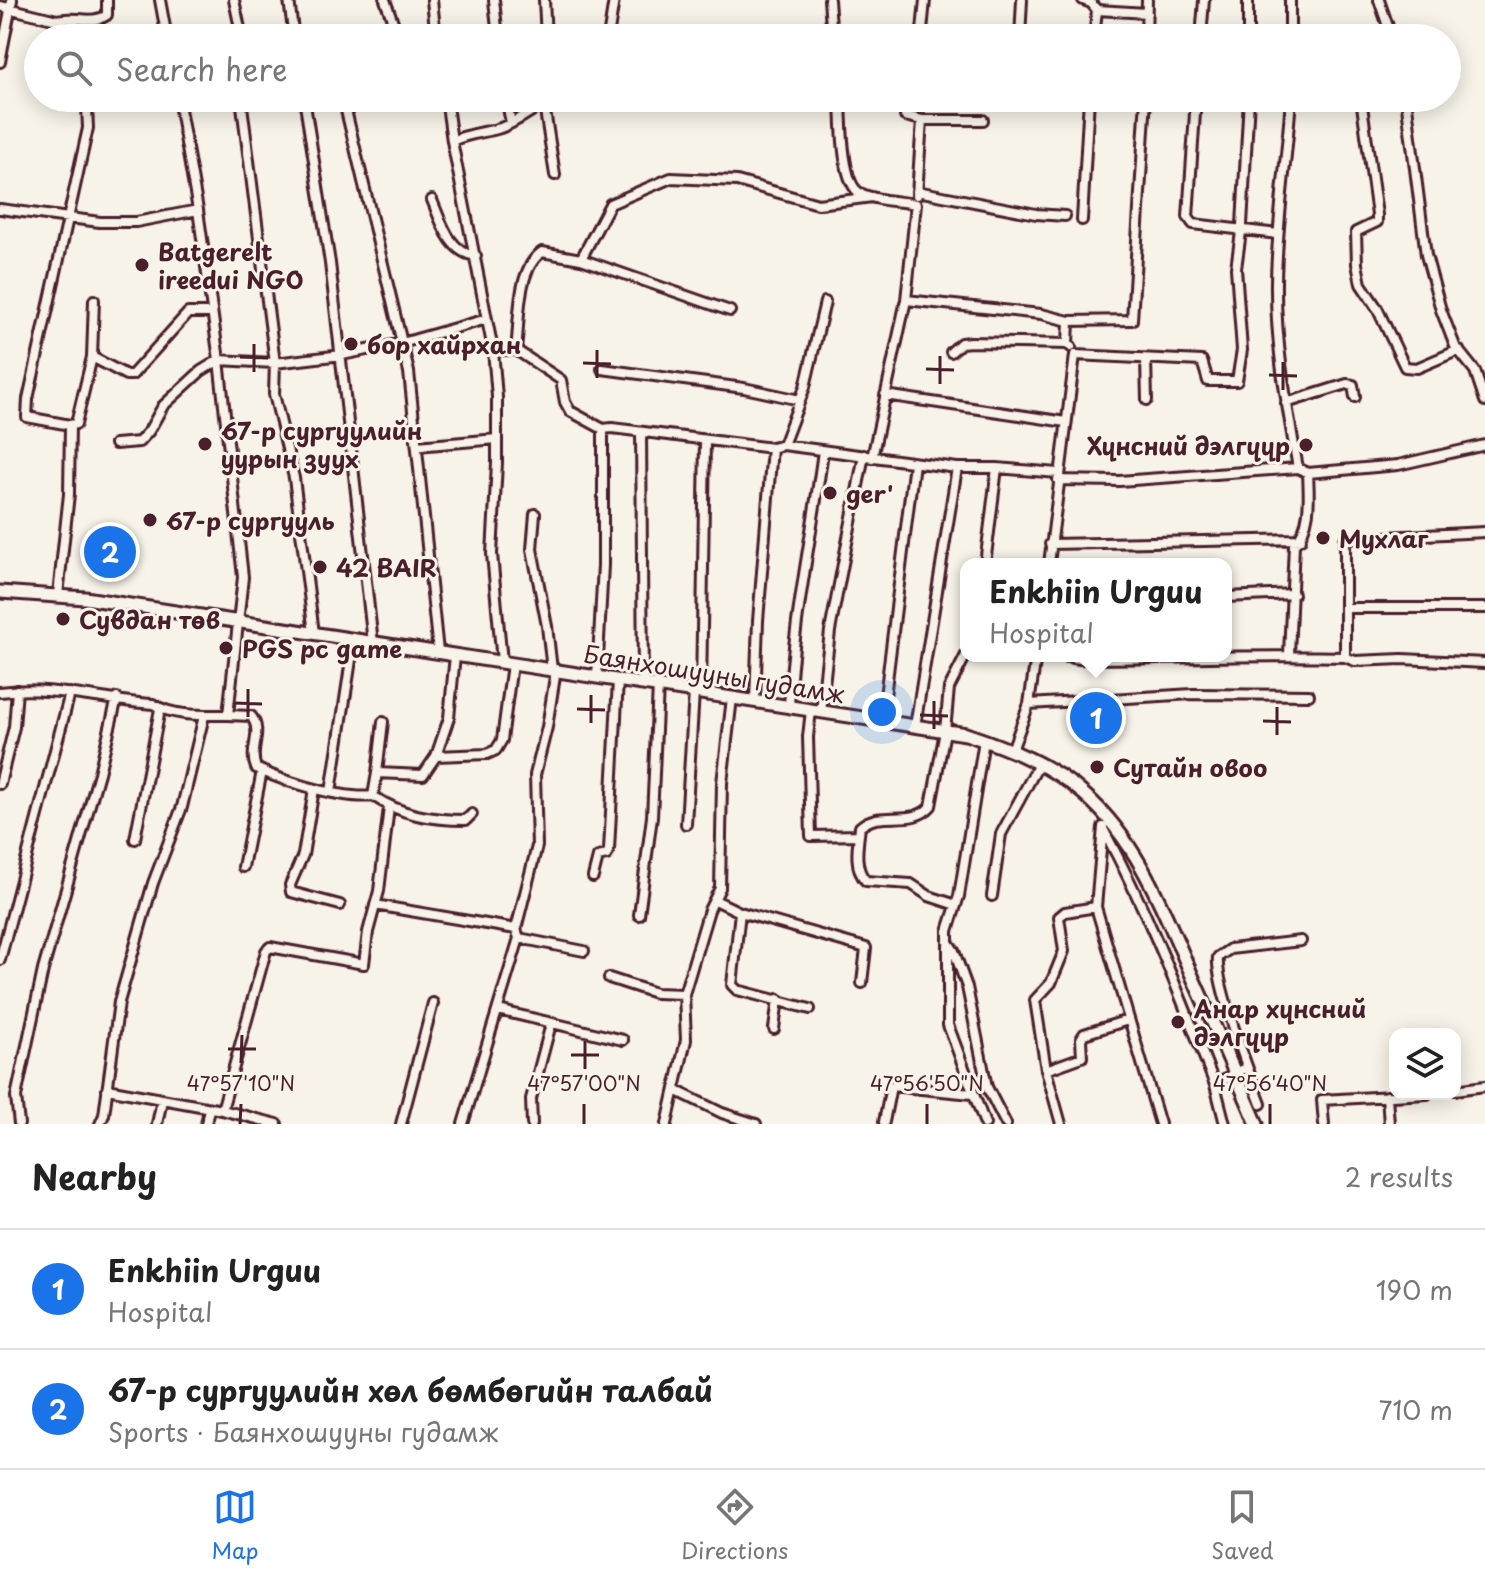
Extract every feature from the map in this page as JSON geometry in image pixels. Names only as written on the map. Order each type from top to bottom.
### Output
[{"type":"main road","name":"Баянхошууны гудамж","points":[[0,592],[58,595],[698,692],[945,731],[1012,750],[1085,794],[1121,835],[1146,877],[1257,1124]]},
{"type":"street","points":[[0,6],[11,4],[57,20],[65,17],[103,19],[107,15],[107,0]]},
{"type":"street","points":[[160,0],[164,24]]},
{"type":"street","points":[[234,0],[239,24]]},
{"type":"street","points":[[289,0],[292,24]]},
{"type":"street","points":[[385,0],[394,24]]},
{"type":"street","points":[[432,0],[435,24]]},
{"type":"street","points":[[494,0],[497,24]]},
{"type":"street","points":[[544,0],[545,24]]},
{"type":"street","points":[[610,24],[614,0]]},
{"type":"street","points":[[829,0],[831,24]]},
{"type":"street","points":[[923,24],[925,0]]},
{"type":"street","points":[[1021,24],[1022,0]]},
{"type":"street","points":[[1083,0],[1097,10],[1147,13]]},
{"type":"street","points":[[1147,0],[1147,24]]},
{"type":"street","points":[[1202,24],[1204,0]]},
{"type":"street","points":[[1248,0],[1248,24]]},
{"type":"street","points":[[1290,0],[1290,24]]},
{"type":"street","points":[[1379,0],[1387,24]]},
{"type":"street","points":[[0,62],[11,4]]},
{"type":"street","points":[[1096,24],[1097,10]]},
{"type":"street","points":[[87,112],[88,128],[28,399],[27,417],[76,424],[92,357],[94,300]]},
{"type":"street","points":[[180,112],[219,360],[243,577],[228,715]]},
{"type":"street","points":[[243,112],[275,363],[274,394],[294,478],[314,633]]},
{"type":"street","points":[[306,112],[342,355],[373,643]]},
{"type":"street","points":[[346,112],[409,372],[438,652]]},
{"type":"street","points":[[436,756],[487,754],[496,750],[502,740],[507,663],[492,554],[497,439],[493,350],[448,112]]},
{"type":"street","points":[[509,112],[511,123]]},
{"type":"street","points":[[452,141],[466,134],[496,129],[530,112]]},
{"type":"street","points":[[544,112],[555,175]]},
{"type":"street","points":[[842,112],[844,158],[853,187],[859,193],[872,197],[916,204]]},
{"type":"street","points":[[905,112],[905,116],[922,120],[983,120]]},
{"type":"street","points":[[1082,220],[1088,112]]},
{"type":"street","points":[[906,300],[1041,314],[1069,321],[1132,320],[1145,112]]},
{"type":"street","points":[[1195,112],[1188,217],[1193,224],[1278,234]]},
{"type":"street","points":[[1075,355],[1202,361],[1208,381],[1237,381],[1242,350],[1236,268],[1248,112]]},
{"type":"street","points":[[1290,112],[1278,234],[1277,310],[1286,403],[1298,468]]},
{"type":"street","points":[[1363,112],[1377,222],[1356,232],[1361,284],[1377,308],[1405,367],[1417,368],[1459,350]]},
{"type":"street","points":[[1407,112],[1426,255],[1441,310],[1459,350],[1475,371],[1485,401]]},
{"type":"street","points":[[859,835],[811,836],[808,737],[868,456],[906,300],[922,120]]},
{"type":"street","points":[[581,259],[610,204],[671,178],[737,181],[818,204],[872,197]]},
{"type":"street","points":[[917,191],[1036,214],[1065,216]]},
{"type":"street","points":[[432,200],[450,241],[467,255],[476,256]]},
{"type":"street","points":[[0,209],[100,222],[136,222],[198,210]]},
{"type":"street","points":[[516,350],[519,306],[532,259],[542,252],[581,259],[730,311]]},
{"type":"street","points":[[783,445],[800,400],[825,302]]},
{"type":"street","points":[[92,357],[132,375],[188,313],[212,313]]},
{"type":"street","points":[[115,444],[139,442],[163,406],[201,371],[219,360],[275,363],[342,355],[402,343],[487,319]]},
{"type":"street","points":[[1049,558],[1075,355],[1068,344],[1069,321]]},
{"type":"street","points":[[951,352],[961,343],[971,342],[1068,344]]},
{"type":"street","points":[[493,350],[516,350],[561,380],[570,411],[603,429],[772,448],[783,445],[957,468],[997,468],[1058,477],[1119,481],[1298,468],[1308,473],[1398,465],[1485,445]]},
{"type":"street","points":[[1146,359],[1147,400]]},
{"type":"street","points":[[602,369],[744,388],[800,400]]},
{"type":"street","points":[[1286,403],[1347,384],[1353,385],[1355,397]]},
{"type":"street","points":[[885,395],[1066,422]]},
{"type":"street","points":[[58,595],[69,494],[70,425]]},
{"type":"street","points":[[597,677],[603,565],[603,429]]},
{"type":"street","points":[[641,432],[643,684]]},
{"type":"street","points":[[417,446],[497,439]]},
{"type":"street","points":[[686,824],[698,692],[705,441]]},
{"type":"street","points":[[755,701],[772,448]]},
{"type":"street","points":[[789,707],[797,614],[823,451]]},
{"type":"street","points":[[882,721],[914,463]]},
{"type":"street","points":[[915,726],[957,468]]},
{"type":"street","points":[[986,558],[997,468]]},
{"type":"street","points":[[1289,654],[1294,545],[1301,539],[1306,525],[1308,473]]},
{"type":"street","points":[[463,1124],[498,1010],[537,846],[535,775],[547,727],[554,670],[532,549],[535,514]]},
{"type":"street","points":[[1345,657],[1345,539],[1485,532]]},
{"type":"street","points":[[1050,544],[1301,539]]},
{"type":"street","points":[[1232,597],[1293,594]]},
{"type":"street","points":[[1345,608],[1485,608]]},
{"type":"street","points":[[331,792],[354,640]]},
{"type":"street","points":[[1232,656],[1289,654],[1345,657],[1355,661],[1402,659],[1485,663]]},
{"type":"street","points":[[377,773],[423,775],[436,756],[449,718],[455,655]]},
{"type":"street","points":[[956,905],[929,896],[911,884],[866,881],[860,875],[858,864],[860,827],[867,820],[913,817],[924,814],[931,806],[945,731],[949,688],[962,662]]},
{"type":"street","points":[[1012,750],[1029,704],[1035,662]]},
{"type":"street","points":[[593,877],[598,857],[607,855],[609,850],[618,680]]},
{"type":"street","points":[[639,915],[652,817],[658,686]]},
{"type":"street","points":[[0,784],[14,727],[17,690]]},
{"type":"street","points":[[0,692],[70,693],[153,704],[160,709],[204,716],[251,716],[258,730],[252,758],[256,768],[262,771],[314,789],[373,796],[389,807],[435,819],[466,820],[472,814]]},
{"type":"street","points":[[0,960],[70,693]]},
{"type":"street","points":[[1029,704],[1193,694],[1309,695]]},
{"type":"street","points":[[19,1124],[16,1097],[43,970],[117,698]]},
{"type":"street","points":[[667,1124],[686,1040],[684,994],[721,874],[722,783],[732,698]]},
{"type":"street","points":[[135,839],[160,709]]},
{"type":"street","points":[[100,1124],[119,1002],[153,883],[182,807],[204,716]]},
{"type":"street","points":[[373,796],[383,722]]},
{"type":"street","points":[[983,1123],[948,1025],[948,931],[956,905],[984,740]]},
{"type":"street","points":[[992,896],[1001,834],[1039,764]]},
{"type":"street","points":[[243,867],[262,771]]},
{"type":"street","points":[[314,789],[307,840],[290,885],[291,892],[340,905]]},
{"type":"street","points":[[222,1110],[266,951],[270,947],[364,964],[386,846],[389,807]]},
{"type":"street","points":[[1102,812],[1096,907],[1160,1124]]},
{"type":"street","points":[[1103,827],[1133,884],[1215,1085],[1225,1124]]},
{"type":"street","points":[[715,900],[740,912],[866,948],[862,983]]},
{"type":"street","points":[[375,905],[584,951]]},
{"type":"street","points":[[1061,1124],[1046,1070],[1035,1000],[1051,983],[1064,951],[1059,917],[1065,912],[1096,907]]},
{"type":"street","points":[[740,912],[732,985],[737,990],[810,1009]]},
{"type":"street","points":[[948,941],[967,987],[987,1087],[1006,1124]]},
{"type":"street","points":[[1261,1104],[1230,1011],[1218,957],[1230,949],[1301,941]]},
{"type":"street","points":[[609,978],[655,993],[684,994]]},
{"type":"street","points":[[774,1029],[778,999]]},
{"type":"street","points":[[401,1124],[433,1003]]},
{"type":"street","points":[[498,1010],[623,1040]]},
{"type":"street","points":[[1211,1019],[1230,1011]]},
{"type":"street","points":[[1046,1070],[1082,1057],[1081,1039],[1084,1034],[1128,1020]]},
{"type":"street","points":[[532,1124],[531,1099],[551,1024]]},
{"type":"street","points":[[1215,1085],[1247,1067]]},
{"type":"street","points":[[884,1122],[891,1086],[972,1094]]},
{"type":"street","points":[[1461,1089],[1485,1086]]},
{"type":"street","points":[[107,1089],[222,1110],[277,1124]]},
{"type":"street","points":[[675,1090],[722,1113],[756,1124]]},
{"type":"street","points":[[1324,1124],[1322,1100],[1387,1096],[1389,1124]]},
{"type":"street","points":[[157,1124],[162,1100]]},
{"type":"street","points":[[206,1124],[209,1109]]},
{"type":"green space","points":[[90,532],[138,546],[131,572],[82,558]]},
{"type":"place","name":"Batgerelt ireedui NGO","points":[[142,265]]},
{"type":"place","name":"бор хайрхан","points":[[351,344]]},
{"type":"place","name":"67-р сургуулийн уурын зуух","points":[[205,444]]},
{"type":"place","name":"Хүнсний дэлгүүр","points":[[1306,445]]},
{"type":"place","name":"ger'","points":[[830,493]]},
{"type":"place","name":"67-р сургууль","points":[[150,520]]},
{"type":"place","name":"Мухлаг","points":[[1323,538]]},
{"type":"place","name":"67-р сургуулийн хөл бөмбөгийн талбай","points":[[110,552]]},
{"type":"place","name":"42 BAIR","points":[[320,567]]},
{"type":"place","name":"Сувдан төв","points":[[63,619]]},
{"type":"place","name":"PGS pc game","points":[[226,648]]},
{"type":"place","name":"Enkhiin Urguu","points":[[1096,718]]},
{"type":"place","name":"Сутайн овоо","points":[[1097,767]]},
{"type":"place","name":"Анар хүнсний дэлгүүр","points":[[1178,1022]]}]
